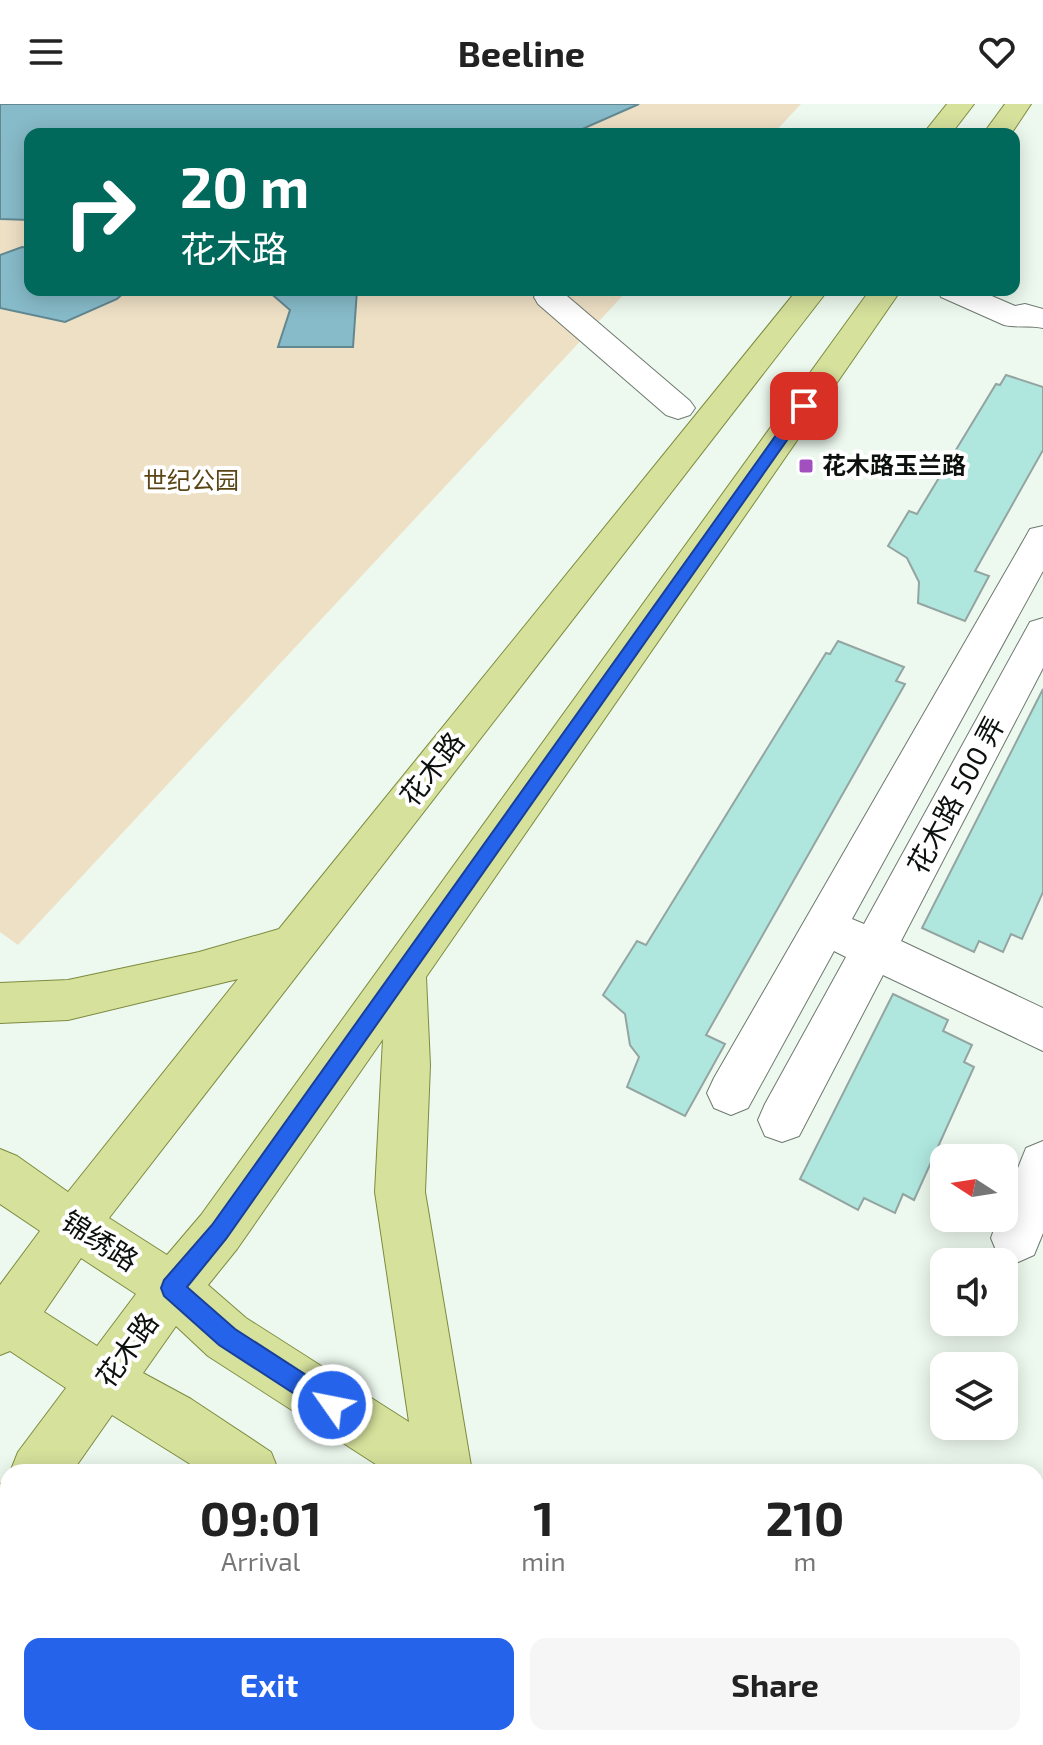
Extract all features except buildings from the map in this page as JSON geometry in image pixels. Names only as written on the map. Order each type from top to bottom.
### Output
[{"type":"main road","points":[[942,128],[961,104]]},
{"type":"main road","points":[[1001,128],[1018,104]]},
{"type":"main road","name":"花木路","points":[[3,1321],[74,1224],[808,296]]},
{"type":"main road","name":"花木路","points":[[44,1464],[172,1288],[219,1232],[882,296]]},
{"type":"main road","points":[[0,1003],[68,1000],[199,971],[295,943]]},
{"type":"main road","points":[[403,973],[407,1065],[400,1192],[443,1464]]},
{"type":"main road","name":"锦绣路","points":[[0,1172],[172,1288],[227,1337],[425,1464]]},
{"type":"main road","points":[[3,1321],[172,1418],[239,1464]]},
{"type":"lane","points":[[968,296],[1029,319]]},
{"type":"lane","points":[[549,297],[678,408]]},
{"type":"lane","points":[[1029,319],[1016,329],[1043,338]]},
{"type":"lane","points":[[731,1093],[1043,538]]},
{"type":"lane","points":[[995,624],[1041,639]]},
{"type":"lane","name":"花木路 500 弄","points":[[782,1120],[1041,639]]},
{"type":"lane","points":[[825,926],[1043,1030]]},
{"type":"lane","points":[[1016,1238],[1043,1164]]},
{"type":"green space","name":"世纪公园","points":[[0,104],[801,104],[779,128],[24,128],[24,296],[622,296],[18,945],[0,932]]},
{"type":"water","points":[[0,104],[639,104],[585,128],[24,128],[24,220],[0,219]]},
{"type":"water","points":[[24,247],[24,296],[120,296],[65,322],[0,308],[0,255]]},
{"type":"water","points":[[274,296],[357,296],[353,347],[278,347],[290,310]]},
{"type":"place","name":"花木路玉兰路","points":[[806,466]]},
{"type":"route","points":[[332,1405],[227,1337],[172,1288],[219,1232],[804,406]]}]
